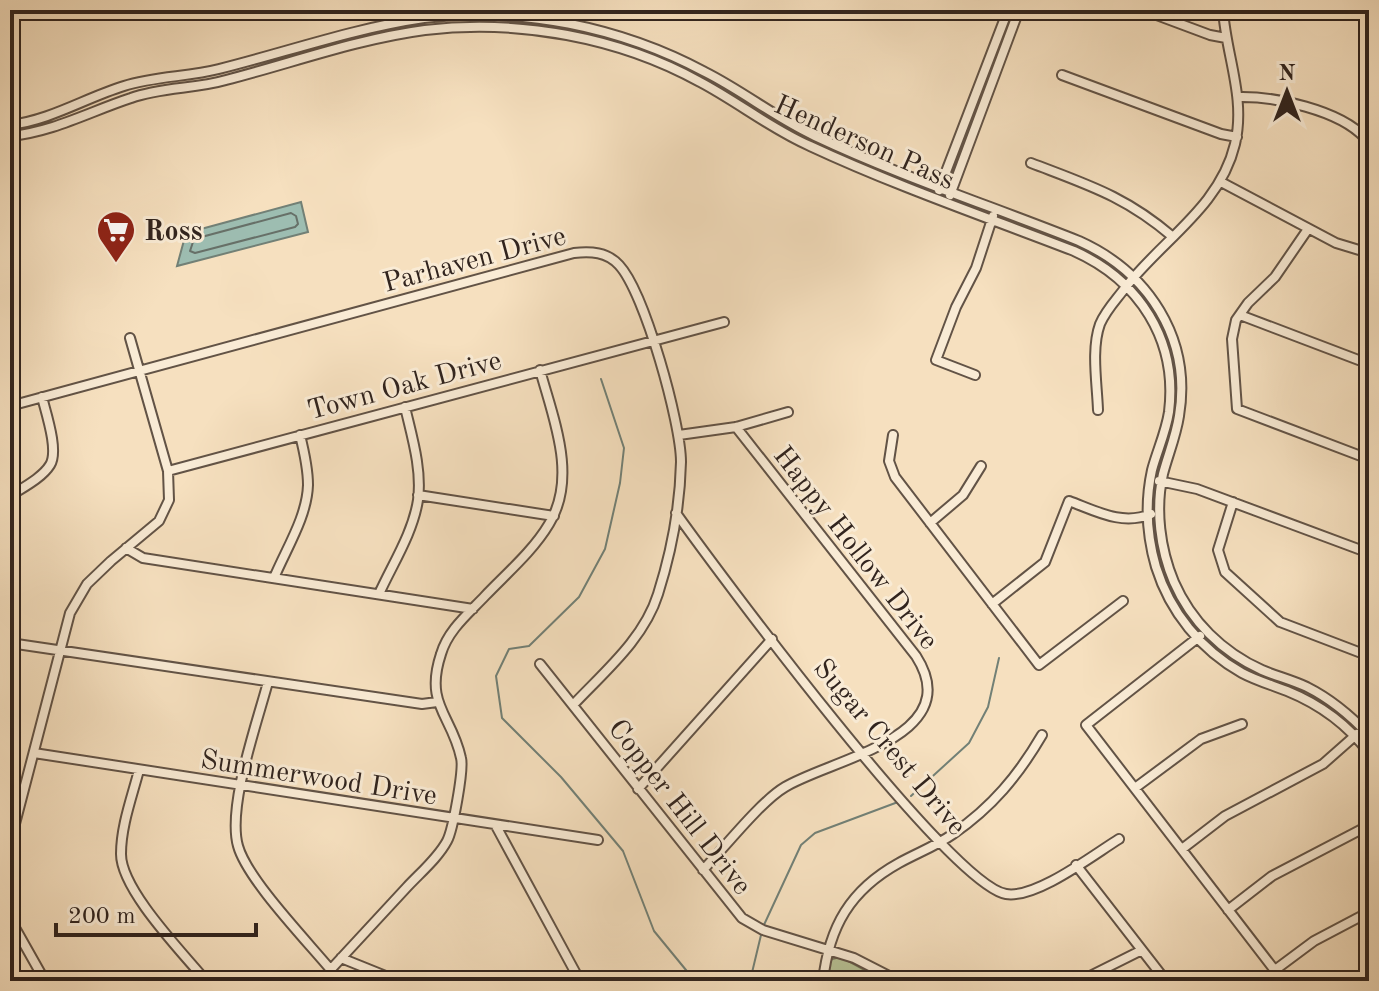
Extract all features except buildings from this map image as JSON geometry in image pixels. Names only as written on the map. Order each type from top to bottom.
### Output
[{"type":"street","points":[[935,198],[1008,10]]},
{"type":"street","points":[[947,203],[1019,10]]},
{"type":"street","points":[[1143,10],[1226,38]]},
{"type":"street","points":[[1098,410],[1099,328],[1106,311],[1134,276],[1205,205],[1221,182],[1237,137],[1238,97],[1223,10]]},
{"type":"street","points":[[1357,10],[1369,13]]},
{"type":"street","name":"Henderson Pass","points":[[10,125],[41,118],[125,86],[201,73],[406,21],[459,15],[530,18],[577,26],[653,47],[706,72],[812,135],[1094,247],[1134,276],[1156,303],[1170,332],[1180,365],[1180,414],[1162,481],[1160,533],[1168,565],[1182,598],[1206,631],[1247,662],[1325,698],[1366,733]]},
{"type":"street","points":[[530,18],[532,29]]},
{"type":"street","points":[[406,21],[408,33]]},
{"type":"street","name":"Henderson Pass","points":[[10,136],[44,129],[145,94],[222,81],[408,33],[463,28],[532,29],[615,47],[658,61],[807,145],[1089,258],[1127,285],[1146,308],[1160,337],[1168,367],[1169,412],[1150,480],[1148,516],[1152,550],[1164,587],[1197,639],[1221,660],[1319,707],[1369,753]]},
{"type":"street","points":[[290,50],[294,62]]},
{"type":"street","points":[[1062,75],[1221,134],[1237,137]]},
{"type":"street","points":[[1238,97],[1284,100],[1351,125],[1365,138]]},
{"type":"street","points":[[41,118],[44,129]]},
{"type":"street","points":[[1031,163],[1126,201],[1173,237]]},
{"type":"street","points":[[1221,182],[1344,247],[1369,253]]},
{"type":"street","points":[[975,375],[936,360],[956,307],[976,268],[996,208]]},
{"type":"street","points":[[1308,229],[1275,277],[1240,315],[1233,328],[1237,409],[1366,458],[1369,427]]},
{"type":"street","name":"Parhaven Drive","points":[[10,406],[584,252],[602,254],[619,264],[637,295],[653,339],[679,435],[681,460],[676,512],[658,594],[646,621],[631,643],[573,705]]},
{"type":"street","points":[[1240,315],[1369,364]]},
{"type":"street","name":"Town Oak Drive","points":[[168,471],[724,322]]},
{"type":"street","points":[[10,843],[70,613],[79,595],[98,572],[159,521],[169,500],[168,471],[130,338]]},
{"type":"street","points":[[320,981],[445,844],[463,768],[437,702],[437,673],[442,650],[458,624],[533,547],[554,516],[563,479],[561,453],[540,370]]},
{"type":"street","points":[[10,496],[45,471],[52,460],[53,449],[42,397]]},
{"type":"street","points":[[379,594],[411,525],[418,495],[416,453],[405,407]]},
{"type":"street","points":[[679,435],[736,427],[788,412]]},
{"type":"street","name":"Happy Hollow Drive","points":[[703,870],[783,788],[862,755],[903,732],[928,697],[927,678],[916,656],[736,427]]},
{"type":"street","points":[[274,578],[305,503],[307,472],[300,435]]},
{"type":"street","points":[[893,435],[889,461],[892,472],[1039,665],[1123,601]]},
{"type":"street","points":[[930,523],[963,495],[981,466]]},
{"type":"street","points":[[1150,480],[1197,489],[1369,553]]},
{"type":"street","points":[[418,495],[554,516]]},
{"type":"street","points":[[992,604],[1045,562],[1069,501],[1118,519],[1139,519],[1160,510]]},
{"type":"street","points":[[1233,502],[1218,550],[1225,572],[1280,622],[1369,656]]},
{"type":"street","name":"Sugar Crest Drive","points":[[676,512],[862,755],[940,842],[983,883],[1008,895],[1034,890],[1119,839]]},
{"type":"street","points":[[126,548],[143,558],[473,609]]},
{"type":"street","points":[[1206,631],[1086,725],[1283,981]]},
{"type":"street","points":[[638,789],[772,639]]},
{"type":"street","points":[[10,643],[422,704],[437,702]]},
{"type":"street","name":"Copper Hill Drive","points":[[540,664],[738,913],[752,925],[854,958],[899,981]]},
{"type":"street","points":[[268,682],[236,811],[236,831],[243,859],[252,874],[331,970]]},
{"type":"street","points":[[1135,788],[1201,739],[1242,724]]},
{"type":"street","points":[[1182,849],[1225,816],[1323,764],[1354,736],[1366,733]]},
{"type":"street","points":[[823,981],[829,949],[841,917],[861,891],[886,870],[958,830],[1012,782],[1042,735]]},
{"type":"street","name":"Summerwood Drive","points":[[34,753],[598,840]]},
{"type":"street","points":[[139,770],[124,829],[121,857],[124,873],[136,895],[206,981]]},
{"type":"street","points":[[496,826],[580,981]]},
{"type":"street","points":[[1228,910],[1272,876],[1362,829]]},
{"type":"street","points":[[1076,865],[1166,981]]},
{"type":"street","points":[[1275,970],[1314,941],[1369,912]]},
{"type":"street","points":[[10,919],[45,981]]},
{"type":"street","points":[[1080,981],[1142,950]]},
{"type":"street","points":[[341,958],[398,981]]},
{"type":"green space","points":[[841,957],[885,981],[829,981],[828,965],[832,959]]},
{"type":"water","points":[[301,202],[308,232],[177,266],[186,233]]},
{"type":"waterway","points":[[601,379],[624,448],[620,483],[605,549],[579,597],[529,646],[509,649],[496,676],[502,718],[561,777],[623,851],[654,931],[695,981]]},
{"type":"waterway","points":[[911,796],[969,743],[988,707],[999,658]]},
{"type":"waterway","points":[[763,927],[801,845],[815,833],[898,802]]},
{"type":"waterway","points":[[750,981],[761,935]]},
{"type":"place","name":"Ross","points":[[116,264]]}]
